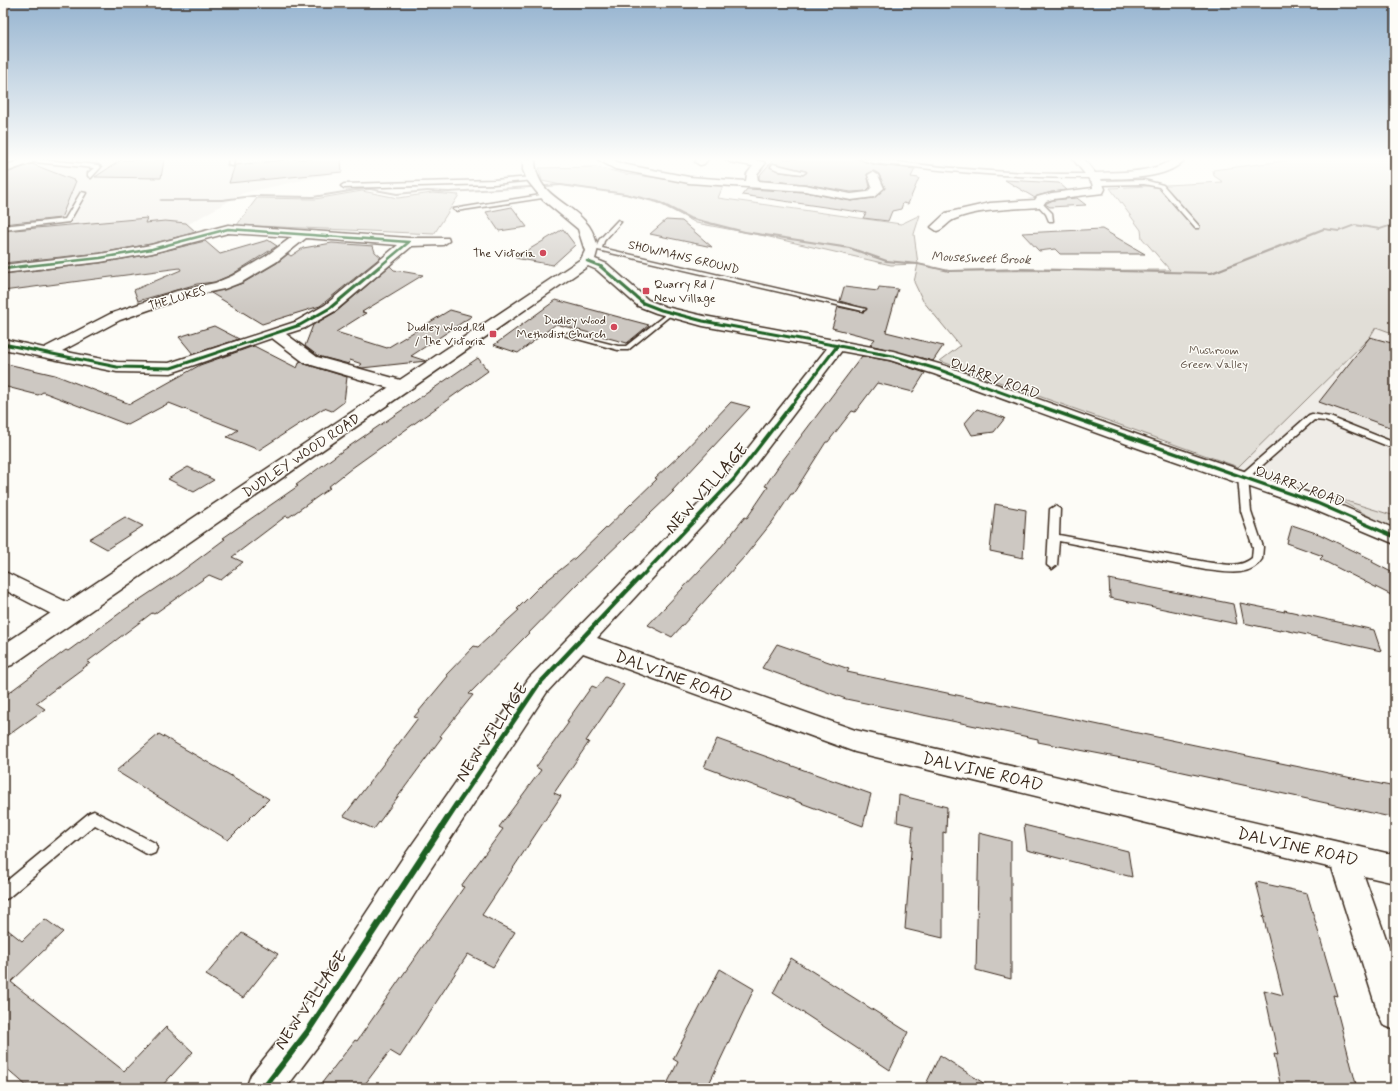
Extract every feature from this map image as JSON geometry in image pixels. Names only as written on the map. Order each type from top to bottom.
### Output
[{"type":"street","points":[[563,210],[584,228],[592,252]]},
{"type":"street","points":[[937,227],[950,216],[977,210]]},
{"type":"street","points":[[3,269],[100,258],[152,249],[197,236],[228,230],[409,242],[443,241]]},
{"type":"street","name":"THE LUKES","points":[[46,353],[115,317],[182,294],[218,286],[237,279],[271,259],[304,234]]},
{"type":"street","points":[[3,344],[117,367],[171,368],[300,325],[330,308],[409,242]]},
{"type":"street","name":"QUARRY ROAD","points":[[592,252],[602,267],[643,302],[670,313],[893,356],[940,370],[1145,444],[1318,503],[1395,537]]},
{"type":"street","name":"DUDLEY WOOD ROAD","points":[[3,658],[402,386],[592,252]]},
{"type":"street","points":[[276,333],[311,360],[402,386]]},
{"type":"street","name":"NEW VILLAGE","points":[[264,1088],[308,1031],[413,868],[538,685],[734,479],[838,345]]},
{"type":"street","points":[[3,579],[69,613]]},
{"type":"street","name":"DALVINE ROAD","points":[[580,642],[855,740],[1395,869]]},
{"type":"street","points":[[1342,857],[1395,1013]]},
{"type":"lane","points":[[3,228],[68,221],[74,210]]},
{"type":"lane","points":[[1046,210],[1049,213],[1051,220]]},
{"type":"lane","points":[[1182,210],[1197,227]]},
{"type":"lane","points":[[592,252],[618,222]]},
{"type":"lane","name":"SHOWMANS GROUND","points":[[592,252],[749,283],[863,309]]},
{"type":"lane","points":[[567,335],[618,348],[628,348],[670,313]]},
{"type":"lane","points":[[1054,537],[1206,566],[1230,569],[1248,567],[1257,559],[1258,547],[1246,511],[1243,477],[1312,417],[1327,419],[1395,446]]},
{"type":"lane","points":[[1052,565],[1055,509]]},
{"type":"lane","points":[[3,893],[94,817],[150,848]]},
{"type":"shaded area","points":[[3,210],[213,210],[171,234],[3,256]]},
{"type":"shaded area","points":[[1376,327],[1395,334],[1395,516],[1238,467],[1370,337]]},
{"type":"green space","points":[[248,210],[449,210],[434,234],[237,225]]},
{"type":"green space","points":[[672,210],[802,210],[901,224],[920,215],[914,234],[918,264],[891,265],[765,236],[696,223]]},
{"type":"green space","name":"Mushroom Green Valley","points":[[1126,210],[1395,210],[1395,334],[1376,327],[1370,337],[1238,467],[940,361],[960,346],[923,301],[914,282],[918,264],[949,271],[1170,270],[1142,238],[1141,230]]},
{"type":"green space","points":[[1333,497],[1395,516],[1395,530]]},
{"type":"building","points":[[3,210],[64,210],[61,218],[3,224]]},
{"type":"building","points":[[497,210],[514,210],[527,227],[499,231],[486,212]]},
{"type":"building","points":[[845,210],[897,210],[892,211],[888,221],[863,218],[866,213]]},
{"type":"building","points":[[147,218],[145,223],[165,221],[186,223],[196,232],[151,244],[100,253],[3,263],[3,231]]},
{"type":"building","points":[[666,220],[682,221],[712,247],[650,234]]},
{"type":"building","points":[[563,229],[575,245],[553,265],[515,258]]},
{"type":"building","points":[[1102,229],[1145,254],[1060,254],[1055,249],[1039,251],[1022,233]]},
{"type":"building","points":[[268,240],[277,246],[231,275],[215,282],[197,284],[138,301],[134,290],[181,270],[180,268],[3,291],[3,274],[100,263],[152,254],[205,241],[220,254]]},
{"type":"building","points":[[332,243],[373,246],[375,252],[381,257],[320,306],[262,324],[211,293],[243,283],[277,263],[288,254],[291,256],[303,248]]},
{"type":"building","points":[[390,266],[394,270],[423,275],[362,312],[366,313],[336,332],[387,348],[450,310],[472,316],[411,356],[426,361],[362,368],[358,367],[362,364],[350,360],[349,364],[318,356],[305,346],[313,325],[336,312]]},
{"type":"building","points":[[844,287],[878,291],[879,287],[898,289],[886,332],[943,346],[933,361],[870,345],[875,339],[832,328],[838,307],[863,312],[867,309],[840,301]]},
{"type":"building","points":[[556,300],[649,325],[627,343],[556,324],[518,353],[494,345]]},
{"type":"building","points":[[214,326],[239,339],[193,354],[179,337]]},
{"type":"building","points":[[1370,337],[1395,344],[1395,429],[1319,402]]},
{"type":"building","points":[[254,346],[297,368],[300,361],[305,364],[347,377],[344,402],[332,411],[324,408],[259,450],[227,437],[238,430],[169,403],[128,425],[43,392],[38,395],[3,386],[3,363],[55,375],[130,404],[200,365]]},
{"type":"building","points":[[862,356],[890,361],[925,373],[913,392],[877,383],[855,412],[852,411],[828,442],[826,442],[793,494],[791,494],[773,521],[745,556],[672,637],[648,625],[717,552],[745,517],[747,518],[768,487],[765,486],[780,464]]},
{"type":"building","points":[[478,358],[488,371],[352,468],[328,487],[330,488],[289,517],[286,516],[232,557],[243,562],[221,580],[209,575],[154,614],[152,613],[87,662],[90,663],[36,703],[45,709],[3,739],[3,697],[66,650],[68,651],[124,610],[178,574],[225,539],[223,538],[298,486],[296,485],[338,454]]},
{"type":"building","points":[[731,402],[750,407],[672,491],[674,491],[577,584],[469,694],[473,695],[440,736],[442,737],[374,829],[344,816],[418,718],[414,717],[448,676],[446,675],[474,646],[478,647],[519,610],[517,609],[541,585],[575,558],[657,479],[655,478],[681,454]]},
{"type":"building","points":[[977,409],[1005,418],[994,432],[972,435],[965,423]]},
{"type":"building","points":[[188,467],[214,480],[194,492],[168,479]]},
{"type":"building","points":[[995,504],[1026,510],[1023,558],[990,551]]},
{"type":"building","points":[[125,517],[143,526],[107,549],[89,539]]},
{"type":"building","points":[[1292,525],[1319,534],[1373,560],[1372,562],[1395,574],[1395,597],[1320,559],[1323,556],[1287,543]]},
{"type":"building","points":[[1109,579],[1233,604],[1237,624],[1110,598]]},
{"type":"building","points":[[1240,603],[1285,612],[1284,610],[1374,630],[1381,651],[1280,629],[1280,631],[1244,623]]},
{"type":"building","points":[[777,644],[849,669],[847,672],[1395,787],[1395,818],[1137,761],[1038,742],[1038,739],[846,699],[762,668]]},
{"type":"building","points":[[605,677],[624,685],[586,741],[589,742],[554,793],[561,796],[482,915],[515,932],[493,967],[468,954],[400,1057],[390,1051],[362,1088],[318,1088],[355,1040],[357,1041],[464,887],[461,886],[503,829],[499,827],[541,770],[536,767],[569,722],[567,721],[592,686],[597,688]]},
{"type":"building","points":[[159,734],[269,799],[228,840],[116,771]]},
{"type":"building","points":[[717,739],[871,794],[863,826],[704,767]]},
{"type":"building","points":[[899,795],[947,807],[946,833],[943,832],[943,938],[905,929],[913,826],[897,822]]},
{"type":"building","points":[[1024,825],[1128,851],[1132,877],[1027,850]]},
{"type":"building","points":[[979,833],[1011,841],[1011,979],[976,970]]},
{"type":"building","points":[[1256,882],[1307,893],[1337,996],[1333,995],[1357,1088],[1281,1088],[1274,1054],[1278,1055],[1264,990],[1283,995]]},
{"type":"building","points":[[45,919],[63,932],[11,982],[124,1071],[166,1027],[193,1052],[160,1088],[29,1088],[3,1065],[3,926],[22,941]]},
{"type":"building","points":[[242,933],[278,954],[243,998],[206,975]]},
{"type":"building","points":[[791,958],[908,1032],[890,1070],[773,993]]},
{"type":"building","points":[[720,969],[754,989],[707,1088],[665,1088],[678,1062],[673,1059]]},
{"type":"building","points":[[940,1055],[991,1088],[924,1088]]},
{"type":"waterway","name":"Mousesweet Brook","points":[[673,210],[689,218],[745,232],[850,248],[886,261],[918,264],[949,271],[1022,269],[1212,273],[1324,229],[1339,231],[1355,225],[1380,229],[1395,224]]},
{"type":"cycle path","points":[[3,269],[100,258],[152,249],[228,229],[409,242],[330,308],[300,325],[245,342],[171,368],[117,367],[3,344]]},
{"type":"cycle path","points":[[587,261],[602,267],[643,303],[661,310],[703,321],[893,356],[940,370],[1145,444],[1317,503],[1395,537]]},
{"type":"cycle path","points":[[264,1088],[308,1031],[413,869],[538,685],[734,479],[838,345]]},
{"type":"place","name":"The Victoria","points":[[543,253]]},
{"type":"place","name":"Quarry Rd / New Village","points":[[646,291]]},
{"type":"place","name":"Dudley Wood Methodist Church","points":[[614,327]]},
{"type":"place","name":"Dudley Wood Rd / The Victoria","points":[[493,334]]}]
